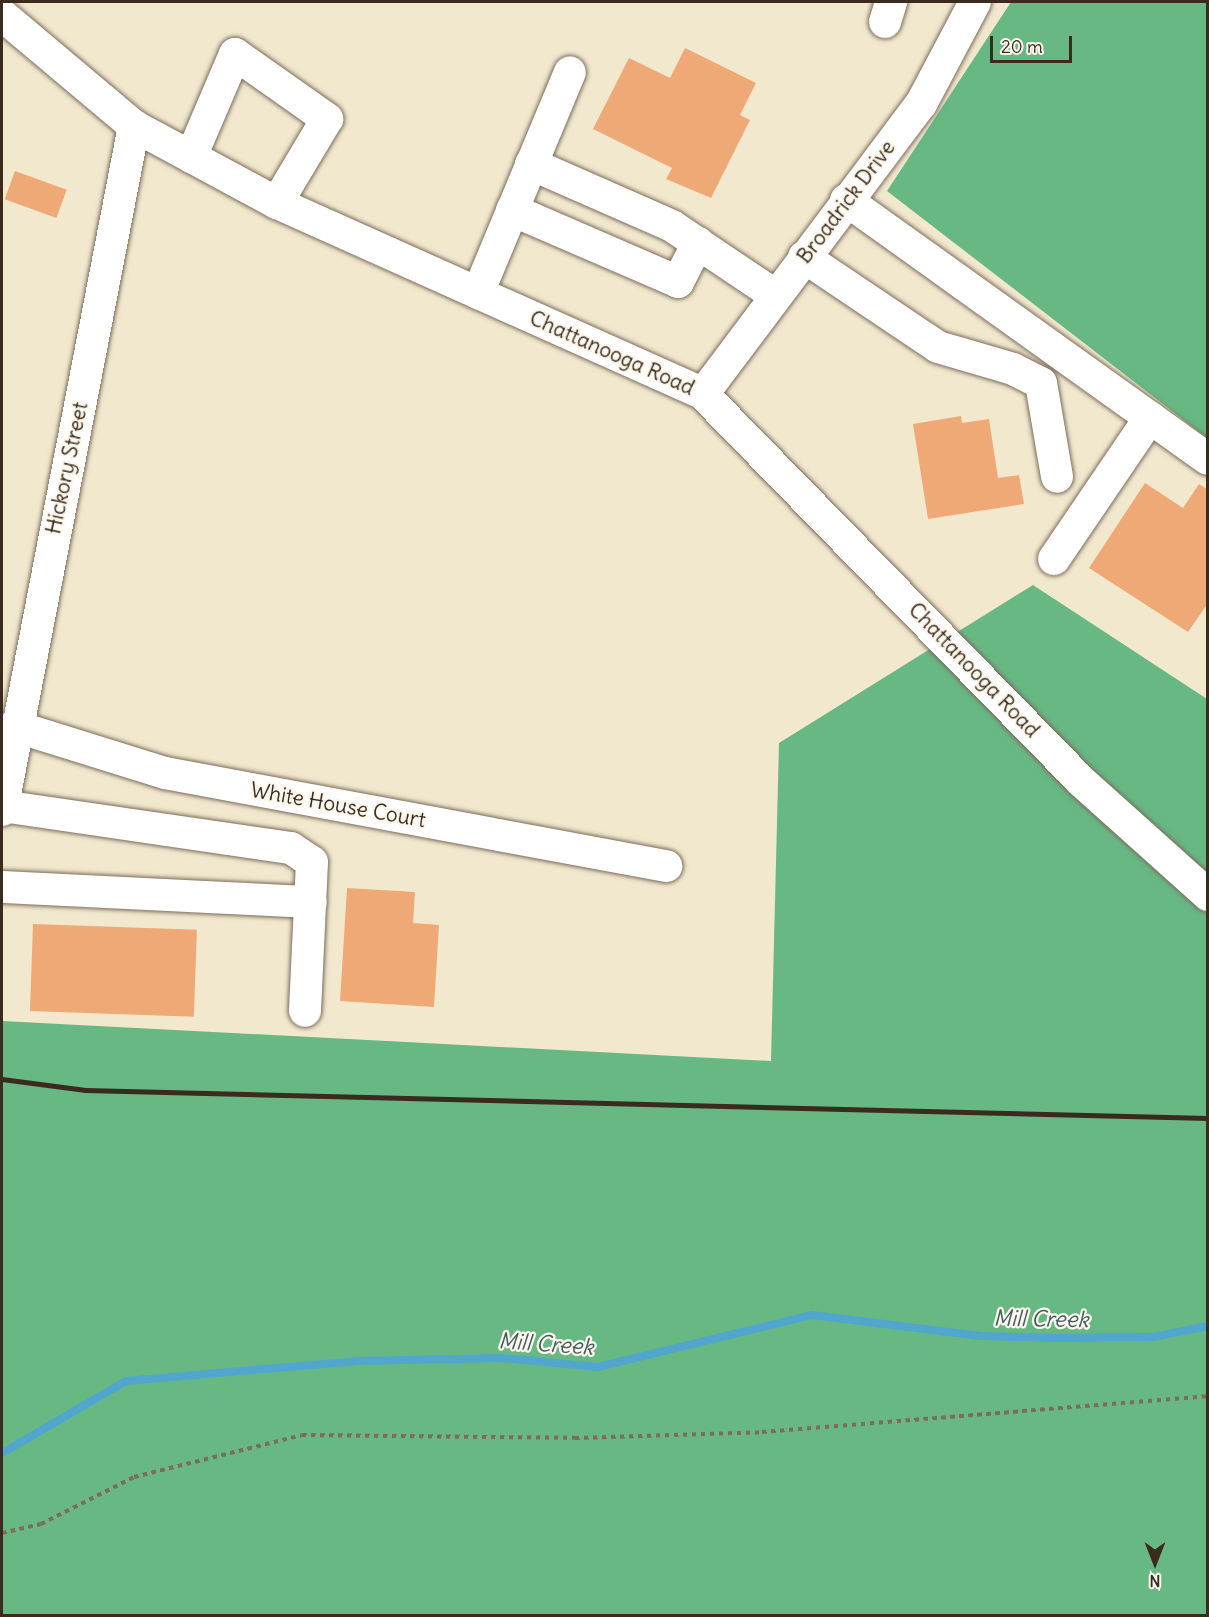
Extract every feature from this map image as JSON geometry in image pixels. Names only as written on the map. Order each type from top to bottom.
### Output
[{"type":"street","points":[[2,9],[17,2]]},
{"type":"street","name":"Broadrick Drive","points":[[703,394],[846,200],[921,105],[975,2]]},
{"type":"street","name":"Chattanooga Road","points":[[2,15],[134,126],[191,157],[277,203],[703,394],[1081,781],[1208,895]]},
{"type":"street","points":[[191,157],[236,54],[327,119],[277,203]]},
{"type":"street","points":[[478,293],[570,72]]},
{"type":"street","name":"Hickory Street","points":[[2,808],[14,726],[12,692],[134,126]]},
{"type":"street","points":[[531,164],[672,226],[776,296]]},
{"type":"street","points":[[846,200],[1208,459]]},
{"type":"street","points":[[512,210],[678,282],[698,243]]},
{"type":"street","points":[[804,257],[938,347],[1013,369],[1041,383],[1057,477]]},
{"type":"street","points":[[1054,559],[1150,418]]},
{"type":"street","name":"White House Court","points":[[14,726],[165,773],[666,866]]},
{"type":"street","points":[[2,808],[291,848],[312,862],[305,1011]]},
{"type":"street","points":[[2,887],[310,902]]},
{"type":"path","points":[[2,1533],[41,1524],[134,1477],[302,1435],[575,1438],[762,1432],[1208,1396]]},
{"type":"green space","points":[[1011,2],[1207,2],[1207,438],[887,191]]},
{"type":"green space","points":[[1033,585],[1207,699],[1207,1615],[2,1615],[2,1021],[771,1061],[779,743]]},
{"type":"building","points":[[685,48],[756,83],[740,115],[750,120],[711,198],[666,179],[672,168],[593,129],[629,58],[670,78]]},
{"type":"building","points":[[15,171],[67,190],[56,218],[5,199]]},
{"type":"building","points":[[961,416],[962,423],[989,419],[998,478],[1019,475],[1024,504],[928,519],[913,424]]},
{"type":"building","points":[[1145,483],[1183,508],[1199,484],[1208,490],[1208,603],[1188,632],[1089,568]]},
{"type":"building","points":[[347,888],[415,892],[413,923],[439,925],[434,1007],[340,1001]]},
{"type":"building","points":[[33,924],[197,930],[194,1017],[30,1011]]},
{"type":"waterway","name":"Mill Creek","points":[[2,1453],[126,1381],[357,1361],[502,1358],[598,1367],[812,1315],[981,1336],[1153,1337],[1208,1326]]},
{"type":"railway","points":[[2,1079],[85,1090],[1208,1118]]}]
